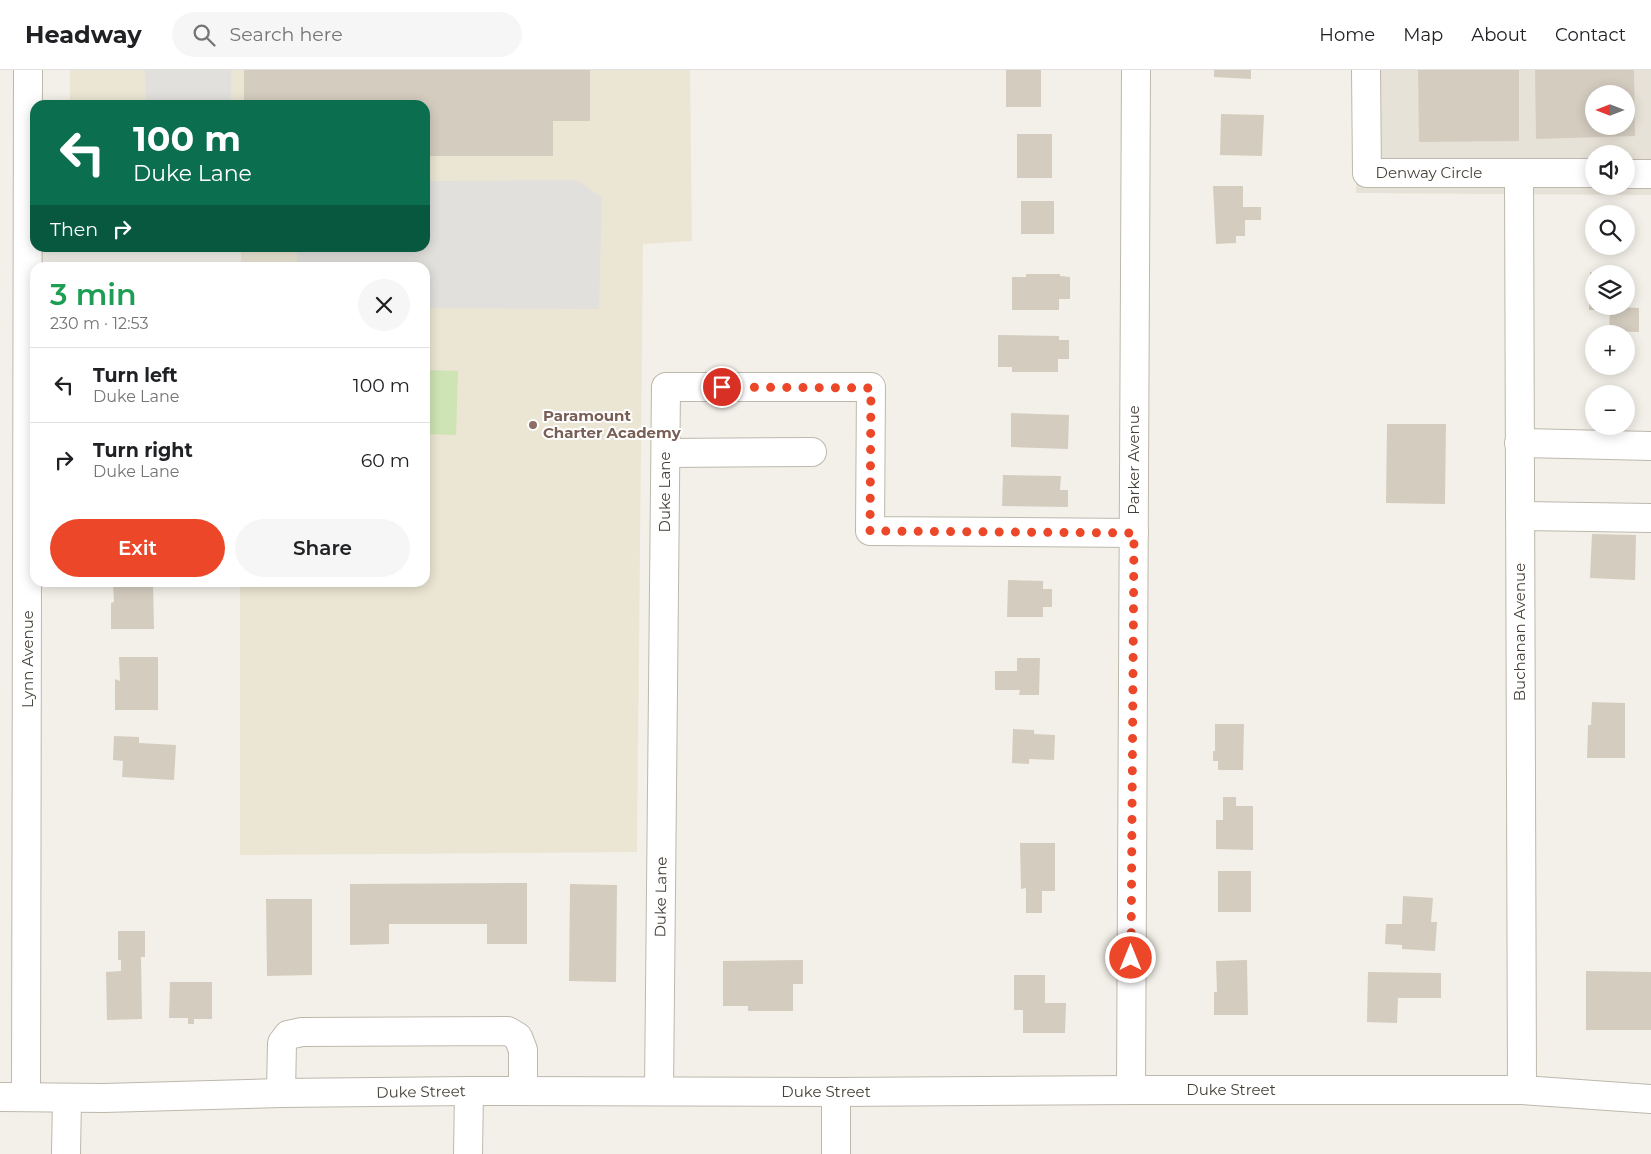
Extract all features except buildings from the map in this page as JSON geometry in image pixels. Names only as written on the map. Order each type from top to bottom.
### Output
[{"type":"street","name":"Lynn Avenue","points":[[13,1097],[29,291],[28,70]]},
{"type":"street","name":"Parker Avenue","points":[[1131,1090],[1136,70]]},
{"type":"street","name":"Denway Circle","points":[[1366,70],[1367,173],[1585,173]]},
{"type":"street","name":"Buchanan Avenue","points":[[1518,173],[1522,1090]]},
{"type":"street","points":[[1635,174],[1651,174]]},
{"type":"street","name":"Duke Lane","points":[[660,1091],[666,387],[871,388],[870,531],[1134,533]]},
{"type":"street","points":[[1520,443],[1651,446]]},
{"type":"street","points":[[666,453],[812,452]]},
{"type":"street","points":[[1520,516],[1651,518]]},
{"type":"street","points":[[281,1093],[282,1043],[288,1035],[302,1032],[508,1031],[518,1037],[523,1050],[523,1091]]},
{"type":"street","name":"Duke Street","points":[[13,1097],[67,1098],[469,1091],[1522,1090],[1651,1099]]},
{"type":"street","points":[[468,1154],[469,1091]]},
{"type":"street","points":[[836,1092],[836,1154]]},
{"type":"street","points":[[66,1154],[67,1098]]},
{"type":"shaded area","name":"Paramount Charter Academy","points":[[70,70],[690,70],[692,241],[643,244],[637,852],[240,855],[240,587],[430,587],[430,262],[241,262],[241,252],[430,252],[430,100],[70,100]]},
{"type":"shaded area","points":[[145,70],[231,70],[231,100],[146,100]]},
{"type":"shaded area","points":[[1356,70],[1651,70],[1651,195],[1635,195],[1635,145],[1585,145],[1585,195],[1356,193]]},
{"type":"shaded area","points":[[576,180],[602,197],[599,309],[430,308],[430,262],[297,262],[297,252],[430,252],[430,181]]},
{"type":"green space","points":[[430,370],[458,371],[456,435],[430,434]]},
{"type":"place","name":"Paramount Charter Academy","points":[[533,425]]},
{"type":"route","points":[[722,387],[871,388],[870,531],[1134,533],[1131,958]]}]
